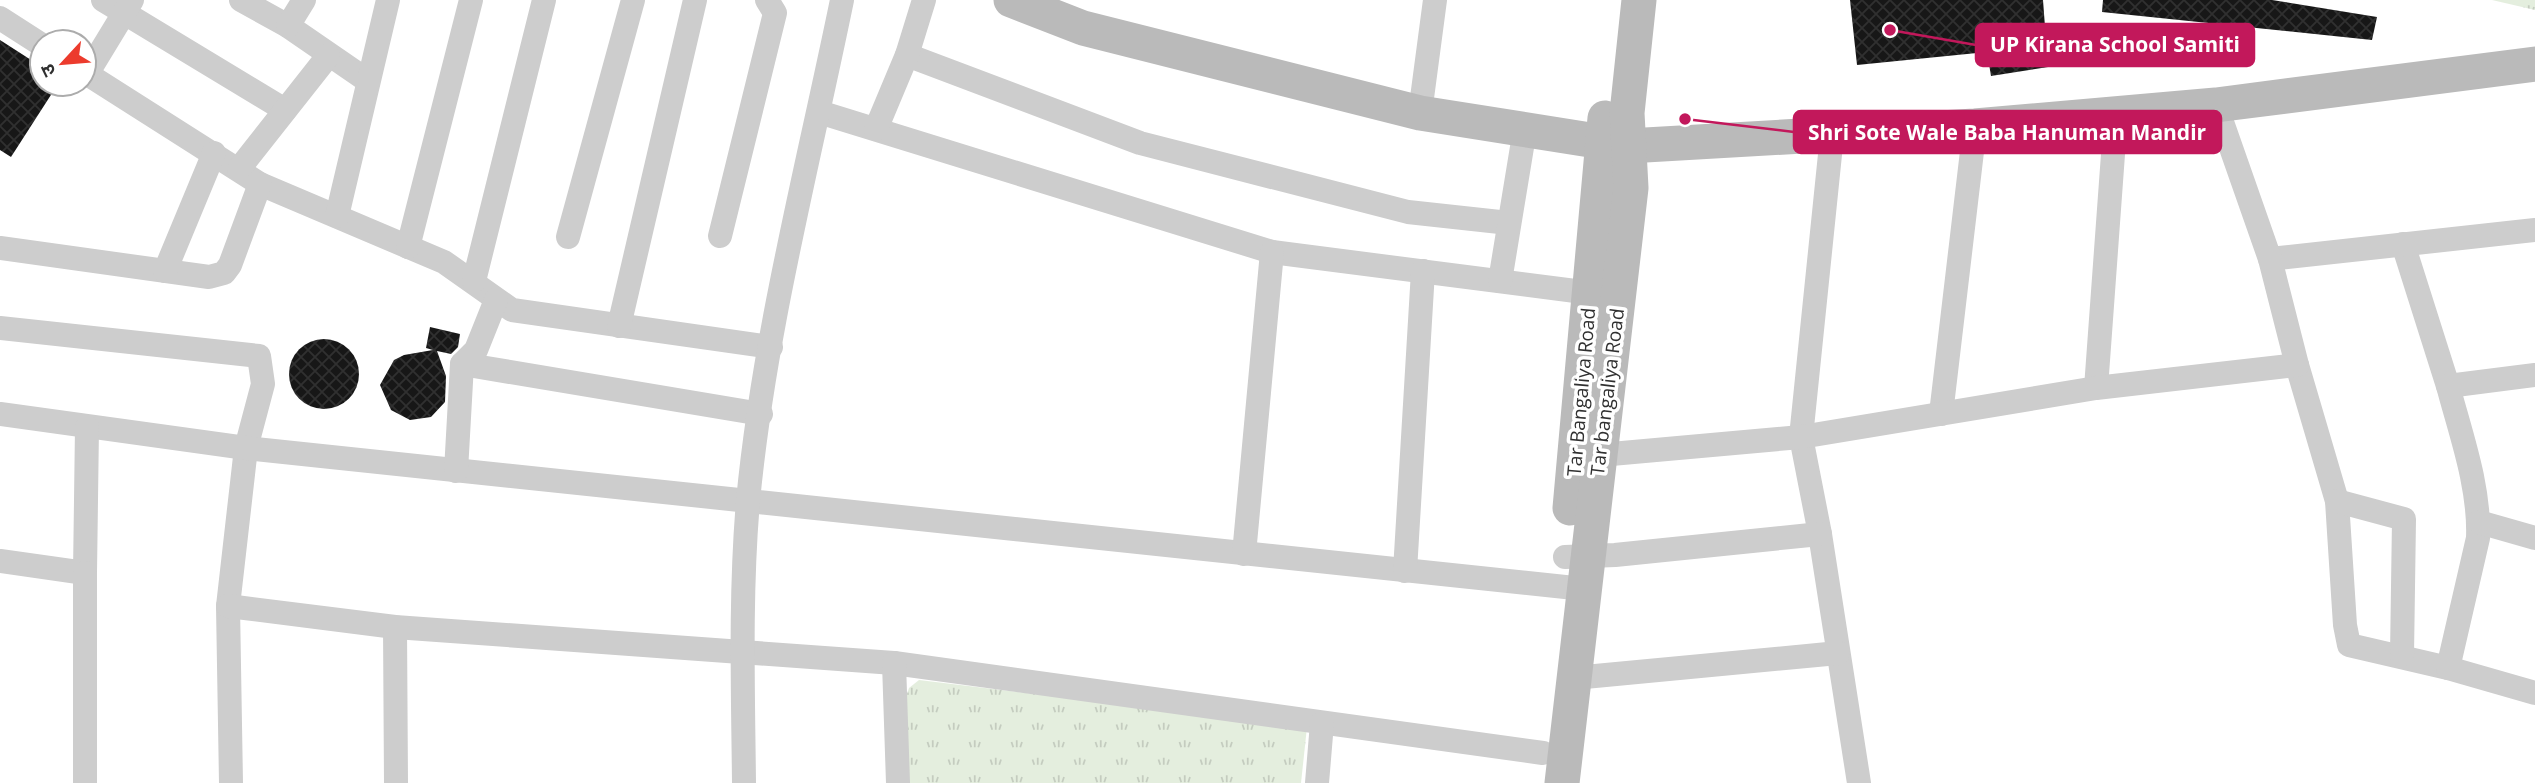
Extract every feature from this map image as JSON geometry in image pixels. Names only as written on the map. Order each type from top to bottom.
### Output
[{"type":"street","points":[[241,0],[288,26],[368,81]]},
{"type":"street","points":[[288,26],[304,0]]},
{"type":"street","points":[[337,216],[388,0]]},
{"type":"street","points":[[408,247],[471,0]]},
{"type":"street","points":[[474,281],[544,0]]},
{"type":"street","points":[[568,237],[633,0]]},
{"type":"street","points":[[619,326],[695,0]]},
{"type":"street","points":[[720,236],[775,13],[767,0]]},
{"type":"street","points":[[744,783],[742,652],[748,502],[771,347],[842,0]]},
{"type":"street","points":[[876,130],[907,55],[923,0]]},
{"type":"street","points":[[1011,0],[1083,28],[1420,113],[1616,144],[1975,126],[2216,105],[2535,64]]},
{"type":"street","points":[[1420,113],[1435,0]]},
{"type":"street","name":"Tar Bangaliya Road","points":[[1541,768],[1575,572],[1591,293],[1616,144],[1614,0]]},
{"type":"street","name":"Tar bangaliya Road","points":[[1562,783],[1574,678],[1575,572],[1600,455],[1631,188],[1616,144],[1627,113],[1639,0]]},
{"type":"street","points":[[98,48],[119,4],[285,110]]},
{"type":"street","points":[[0,18],[28,36]]},
{"type":"street","points":[[907,55],[1140,143],[1408,212],[1509,223]]},
{"type":"street","points":[[239,170],[328,56]]},
{"type":"street","points":[[98,80],[260,184],[408,247],[474,281],[512,310],[771,347]]},
{"type":"street","points":[[2216,105],[2270,259],[2297,365],[2337,501],[2346,639],[2354,648],[2402,655],[2535,693]]},
{"type":"street","points":[[819,112],[1272,252],[1591,293]]},
{"type":"street","points":[[2096,388],[2116,113]]},
{"type":"street","points":[[1941,414],[1975,126]]},
{"type":"street","points":[[1500,281],[1525,129]]},
{"type":"street","points":[[1832,135],[1801,437],[1820,534],[1860,783]]},
{"type":"street","points":[[165,271],[214,153]]},
{"type":"street","points":[[0,248],[209,277],[224,273],[230,265],[260,184]]},
{"type":"street","points":[[2270,259],[2535,230]]},
{"type":"street","points":[[2403,244],[2448,386],[2477,496],[2478,538],[2448,668]]},
{"type":"street","points":[[1244,554],[1272,252]]},
{"type":"street","points":[[1405,571],[1423,271]]},
{"type":"street","points":[[456,471],[463,364],[476,350],[496,300]]},
{"type":"street","points":[[0,328],[259,356],[263,384],[246,449],[229,606],[231,783]]},
{"type":"street","points":[[463,364],[761,414]]},
{"type":"street","points":[[1600,455],[1801,437],[2096,388],[2297,365]]},
{"type":"street","points":[[2448,386],[2535,375]]},
{"type":"street","points":[[0,414],[246,449],[1405,571],[1575,572],[1820,534]]},
{"type":"street","points":[[85,783],[87,427]]},
{"type":"street","points":[[2337,501],[2404,519],[2402,655]]},
{"type":"street","points":[[2479,522],[2535,538]]},
{"type":"street","points":[[0,561],[85,573]]},
{"type":"street","points":[[229,606],[396,627],[894,663],[1322,723],[1377,727],[1541,768]]},
{"type":"street","points":[[396,627],[396,783]]},
{"type":"street","points":[[1574,678],[1838,653]]},
{"type":"street","points":[[894,663],[898,783]]},
{"type":"street","points":[[1317,783],[1322,723]]},
{"type":"green space","points":[[2492,0],[2535,0],[2535,10]]},
{"type":"green space","points":[[919,680],[1307,727],[1301,783],[908,783],[906,697],[909,688]]},
{"type":"building","points":[[1850,0],[2043,0],[2048,67],[1991,76],[1987,52],[1857,65]]},
{"type":"building","points":[[2103,0],[2272,0],[2377,17],[2372,40],[2102,12]]},
{"type":"building","points":[[0,40],[28,58],[28,98],[49,98],[11,157],[0,150]]},
{"type":"building","points":[[430,327],[460,334],[458,347],[451,354],[437,351],[446,376],[445,402],[431,417],[410,420],[391,410],[380,385],[394,360],[404,355],[433,350],[426,348]]},
{"type":"building","points":[[324,339],[349,349],[359,374],[349,399],[324,409],[299,399],[289,374],[299,349]]},
{"type":"place","name":"UP Kirana School Samiti","points":[[1890,30]]},
{"type":"place","name":"Shri Sote Wale Baba Hanuman Mandir","points":[[1685,119]]}]
